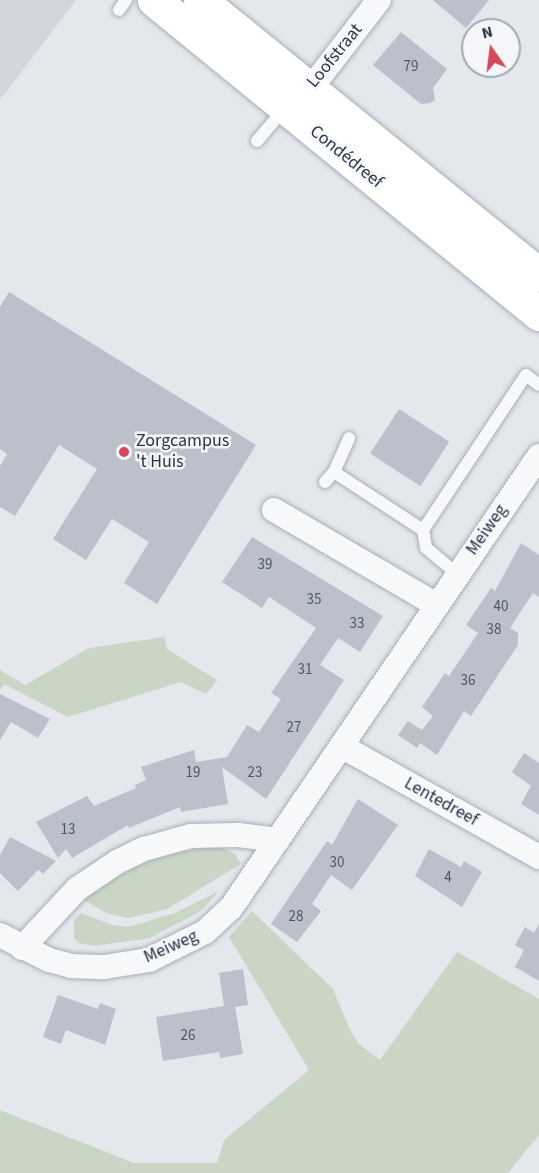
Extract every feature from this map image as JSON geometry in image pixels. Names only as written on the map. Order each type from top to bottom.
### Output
[{"type":"main road","name":"Condédreef","points":[[154,0],[298,98],[539,274]]},
{"type":"main road","name":"Condédreef","points":[[200,0],[298,98],[539,314]]},
{"type":"street","name":"Loofstraat","points":[[298,98],[379,0]]},
{"type":"street","name":"Meiweg","points":[[0,935],[22,948],[71,966],[127,965],[149,960],[205,933],[231,908],[343,747],[456,573],[539,456]]},
{"type":"street","points":[[274,510],[435,604]]},
{"type":"street","name":"Lentedreef","points":[[343,747],[539,857]]},
{"type":"street","points":[[22,948],[78,889],[117,862],[144,849],[191,837],[238,835],[278,840]]},
{"type":"lane","points":[[257,141],[298,98]]},
{"type":"lane","points":[[456,573],[426,548],[423,530],[526,375],[539,385]]},
{"type":"lane","points":[[325,482],[334,471],[350,438]]},
{"type":"lane","points":[[334,471],[423,530]]},
{"type":"shaded area","points":[[0,0],[76,0],[0,100]]},
{"type":"green space","points":[[164,637],[167,649],[217,680],[206,694],[181,682],[68,717],[4,684],[0,690],[0,670],[25,685],[89,648]]},
{"type":"green space","points":[[218,846],[235,854],[241,864],[167,909],[128,918],[106,913],[84,900],[102,885],[148,861],[170,853]]},
{"type":"green space","points":[[219,891],[201,911],[150,938],[95,946],[79,943],[74,938],[74,920],[81,913],[113,925],[128,927],[175,913]]},
{"type":"green space","points":[[252,911],[333,989],[350,1030],[359,1044],[380,1060],[457,952],[539,999],[539,1135],[508,1173],[0,1173],[0,1110],[134,1163],[217,1163],[224,1140],[309,1070],[229,937]]},
{"type":"building","points":[[433,0],[489,0],[474,18],[461,18],[461,24]]},
{"type":"building","points":[[401,32],[447,69],[433,88],[435,100],[430,103],[421,104],[373,65]]},
{"type":"building","name":"Zorgcampus 't Huis","points":[[9,292],[256,445],[157,604],[124,583],[149,542],[112,519],[86,560],[53,539],[97,469],[59,445],[15,516],[0,507],[0,466],[7,454],[0,449],[0,307]]},
{"type":"building","points":[[399,409],[449,442],[420,486],[370,453]]},
{"type":"building","points":[[252,537],[383,616],[360,652],[338,638],[320,665],[344,680],[266,799],[222,767],[228,804],[181,812],[180,807],[129,828],[128,825],[72,858],[66,849],[58,858],[36,822],[87,796],[94,806],[136,788],[135,785],[146,780],[141,767],[194,750],[196,762],[227,757],[247,725],[259,732],[281,699],[271,693],[316,628],[269,597],[262,608],[222,582]]},
{"type":"building","points":[[521,543],[539,555],[539,597],[533,593],[510,628],[518,633],[518,645],[471,716],[464,711],[437,755],[420,743],[417,748],[398,735],[408,721],[422,730],[433,716],[422,707],[445,673],[449,676],[478,633],[466,625],[491,588],[495,591]]},
{"type":"building","points":[[0,694],[50,719],[38,738],[11,722],[0,740]]},
{"type":"building","points":[[524,753],[539,763],[539,815],[521,804],[531,786],[512,772]]},
{"type":"building","points":[[358,799],[398,825],[352,890],[331,875],[312,904],[321,911],[297,942],[271,924],[327,841],[332,845]]},
{"type":"building","points":[[10,837],[56,861],[43,874],[38,870],[18,891],[0,873],[0,855]]},
{"type":"building","points":[[429,849],[461,867],[464,861],[482,872],[462,907],[415,876]]},
{"type":"building","points":[[539,924],[539,981],[515,967],[524,950],[515,945],[525,927],[534,933]]},
{"type":"building","points":[[243,969],[248,1005],[235,1007],[243,1054],[220,1058],[219,1052],[163,1061],[156,1017],[224,1006],[219,973]]},
{"type":"building","points":[[58,995],[98,1009],[100,1003],[116,1009],[105,1045],[66,1030],[61,1044],[43,1037]]},
{"type":"place","name":"Zorgcampus 't Huis","points":[[124,452]]}]
